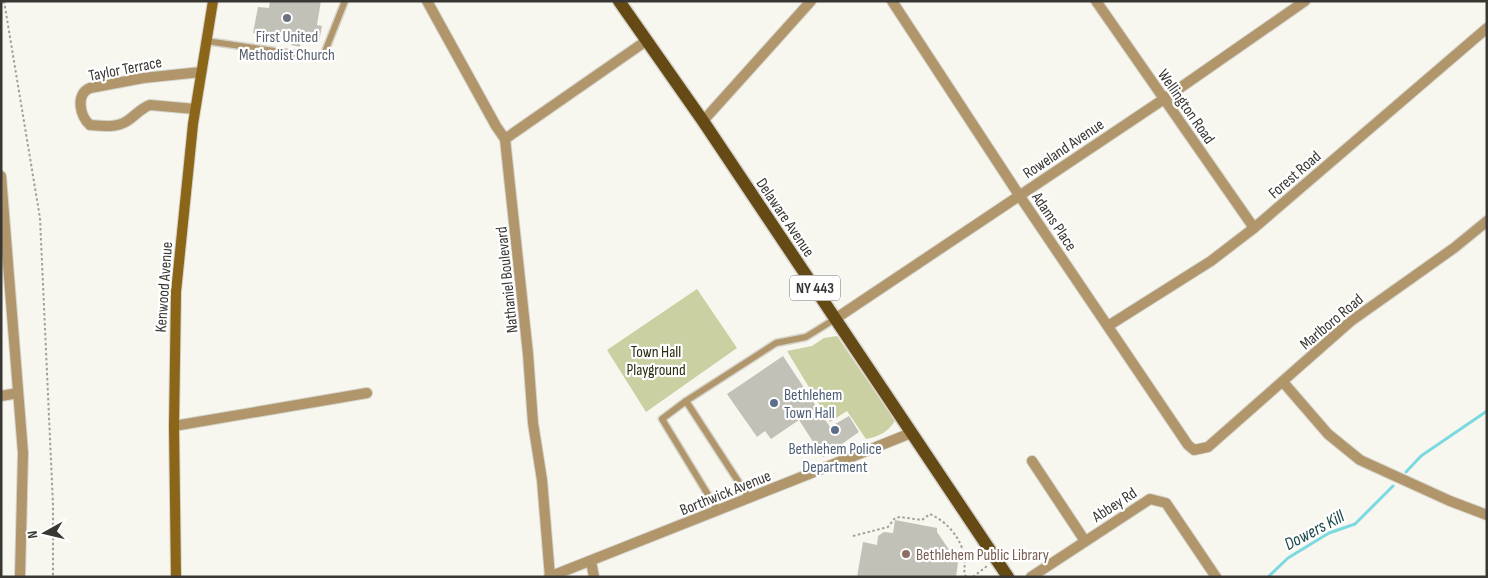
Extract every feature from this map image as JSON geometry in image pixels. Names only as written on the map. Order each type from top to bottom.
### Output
[{"type":"main road","name":"Kenwood Avenue","points":[[176,577],[174,426],[176,292],[195,109],[213,1]]},
{"type":"main road","name":"Delaware Avenue","points":[[619,1],[703,121],[1008,577]]},
{"type":"street","name":"Nathaniel Boulevard","points":[[427,1],[491,118],[505,139],[527,344],[533,424],[542,480],[550,577]]},
{"type":"street","points":[[703,121],[811,1]]},
{"type":"street","name":"Adams Place","points":[[892,1],[1019,195],[1188,445],[1194,450],[1200,449]]},
{"type":"street","name":"Wellington Road","points":[[1096,1],[1254,228]]},
{"type":"street","name":"Roweland Avenue","points":[[835,319],[1164,99],[1305,1]]},
{"type":"street","name":"Forest Road","points":[[1108,326],[1211,261],[1254,228],[1487,28]]},
{"type":"street","points":[[505,139],[646,40]]},
{"type":"street","name":"Taylor Terrace","points":[[195,109],[150,105],[143,107],[126,122],[118,125],[90,125],[85,121],[80,101],[86,89],[90,88],[143,78],[201,72]]},
{"type":"street","points":[[1,178],[22,453],[20,577]]},
{"type":"street","name":"Marlboro Road","points":[[1200,449],[1208,447],[1351,321],[1454,248],[1487,221]]},
{"type":"street","points":[[1283,382],[1328,434],[1360,460],[1450,501],[1487,515]]},
{"type":"street","points":[[1,396],[18,393]]},
{"type":"street","points":[[174,426],[367,393]]},
{"type":"street","name":"Borthwick Avenue","points":[[550,577],[911,432]]},
{"type":"street","points":[[1032,461],[1085,541]]},
{"type":"street","name":"Abbey Rd","points":[[1030,577],[1150,498],[1166,503],[1216,577]]},
{"type":"street","points":[[592,561],[594,577]]},
{"type":"lane","points":[[206,41],[302,56],[319,56],[324,54],[345,1]]},
{"type":"lane","points":[[718,511],[662,419],[776,342],[806,338],[835,319]]},
{"type":"lane","points":[[686,401],[749,498]]},
{"type":"path","points":[[4,1],[40,218],[53,506],[53,577]]},
{"type":"path","points":[[854,536],[888,527],[895,518],[922,520],[930,514],[942,520],[957,536],[965,561],[964,573],[966,577]]},
{"type":"path","points":[[973,577],[988,566]]},
{"type":"green space","name":"Town Hall Playground","points":[[697,289],[737,348],[646,412],[607,350]]},
{"type":"green space","points":[[837,336],[895,421],[886,431],[875,437],[866,439],[847,411],[830,422],[787,351],[812,346],[824,338]]},
{"type":"building","name":"First United Methodist Church","points":[[270,1],[321,1],[317,25],[322,26],[319,42],[300,41],[300,47],[291,45],[292,39],[253,33],[258,7],[269,8]]},
{"type":"building","name":"Bethlehem Town Hall","points":[[783,356],[830,427],[849,416],[859,432],[839,446],[841,450],[823,457],[799,420],[771,439],[765,431],[757,437],[727,394]]},
{"type":"building","name":"Bethlehem Public Library","points":[[895,520],[937,528],[937,532],[958,563],[956,577],[857,577],[863,542],[877,545],[878,536],[884,532],[893,533]]},
{"type":"waterway","name":"Dowers Kill","points":[[1406,472],[1421,456],[1487,411]]},
{"type":"waterway","name":"Dowers Kill","points":[[1268,577],[1288,558],[1329,533],[1355,524],[1393,486]]},
{"type":"place","name":"First United Methodist Church","points":[[287,18]]},
{"type":"place","name":"Bethlehem Town Hall","points":[[774,403]]},
{"type":"place","name":"Bethlehem Police Department","points":[[835,430]]},
{"type":"place","name":"Bethlehem Public Library","points":[[906,554]]}]
